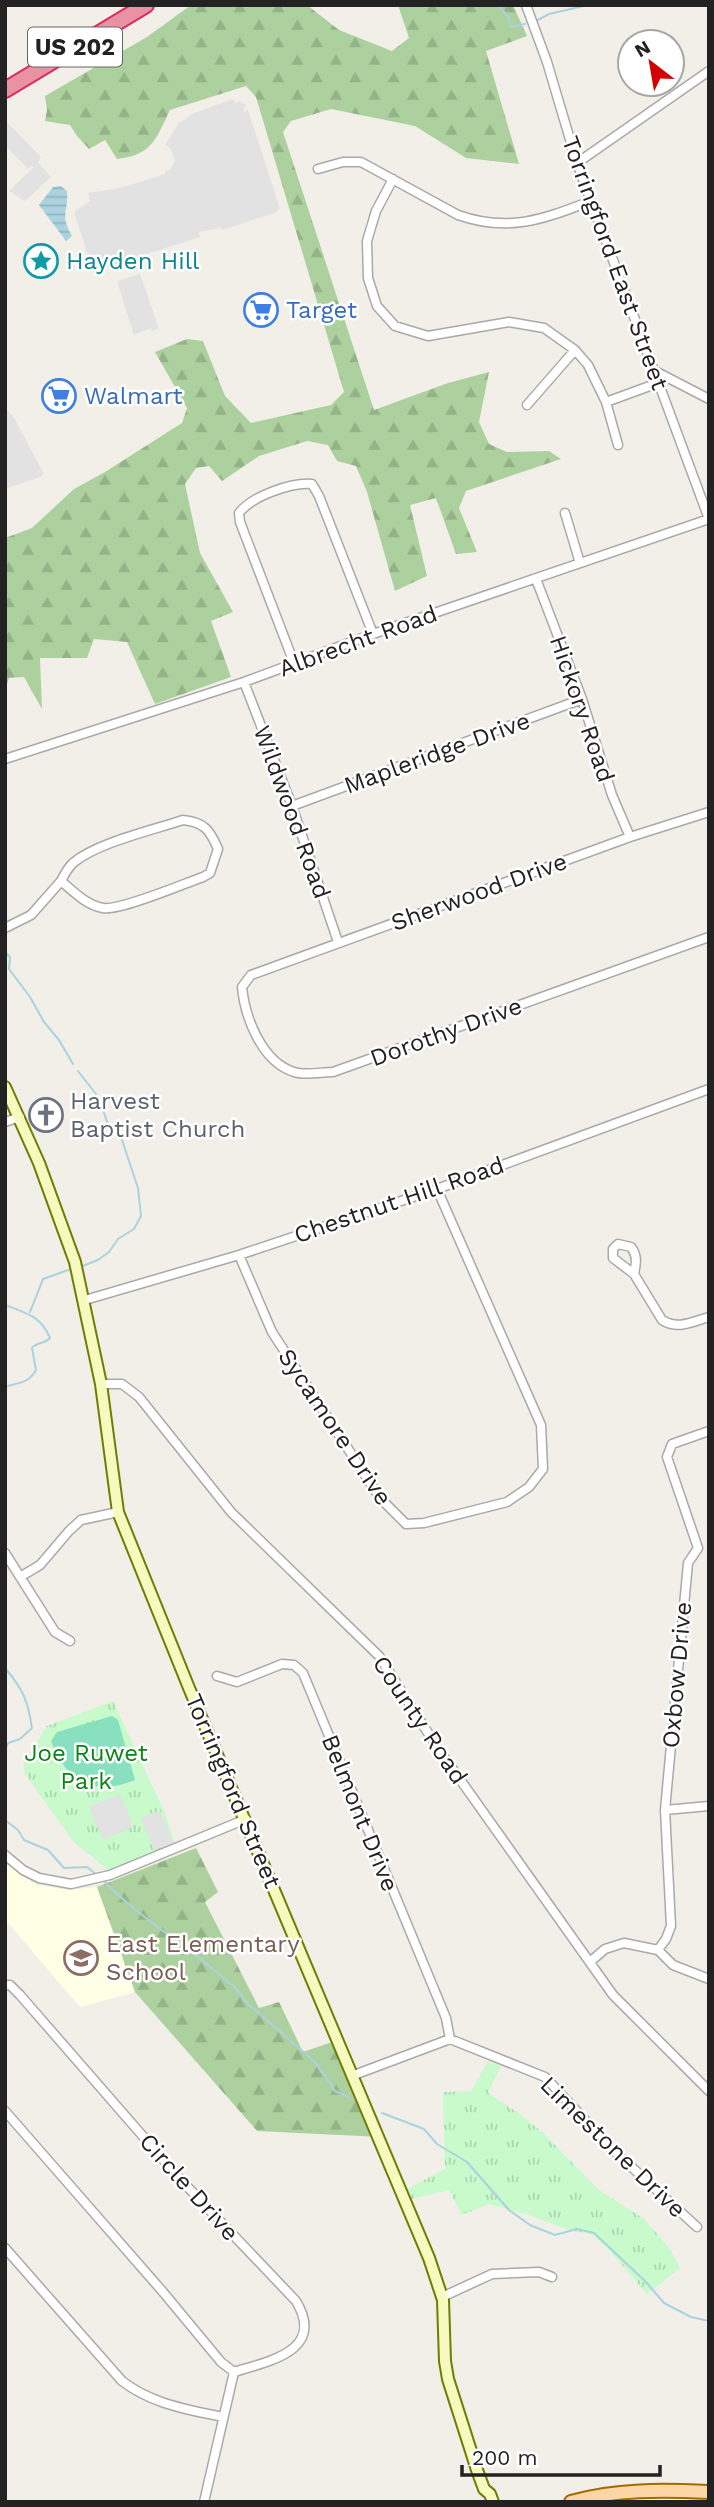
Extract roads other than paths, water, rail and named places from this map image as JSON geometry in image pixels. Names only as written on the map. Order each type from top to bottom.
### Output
[{"type":"highway","name":"US 202","points":[[5,90],[146,5]]},
{"type":"main road","name":"Torringford Street","points":[[5,1087],[44,1175],[76,1266],[102,1384],[118,1512],[189,1688],[429,2258],[442,2297],[445,2367],[484,2489],[484,2502]]},
{"type":"main road","name":"Torringford Street","points":[[484,2489],[493,2502]]},
{"type":"main road","points":[[570,2502],[641,2490],[709,2492]]},
{"type":"street","name":"Torringford East Street","points":[[526,5],[547,62],[577,163],[709,519]]},
{"type":"street","points":[[577,163],[709,71]]},
{"type":"street","points":[[318,169],[343,162],[362,162],[458,215],[475,221],[509,224],[537,221],[591,201]]},
{"type":"street","points":[[393,179],[376,211],[367,242],[368,278],[377,306],[395,326],[428,336],[509,322],[544,328],[575,350],[589,365],[606,402],[618,444]]},
{"type":"street","points":[[527,405],[575,350]]},
{"type":"street","points":[[653,370],[709,399]]},
{"type":"street","points":[[606,402],[658,383]]},
{"type":"street","points":[[294,663],[240,522],[239,513],[246,503],[298,482],[312,484],[319,496],[373,635]]},
{"type":"street","points":[[565,513],[580,563]]},
{"type":"street","name":"Albrecht Road","points":[[5,759],[244,682],[709,519]]},
{"type":"street","name":"Hickory Road","points":[[536,579],[582,699],[612,795],[630,838]]},
{"type":"street","name":"Wildwood Road","points":[[244,682],[292,806],[338,942]]},
{"type":"street","name":"Mapleridge Drive","points":[[292,806],[582,699]]},
{"type":"street","name":"Sherwood Drive","points":[[251,975],[709,812]]},
{"type":"street","points":[[5,928],[31,915],[61,881],[71,865],[82,856],[103,847],[183,820],[198,822],[210,832],[218,849],[209,873],[204,877],[120,906],[105,908],[85,902],[61,881]]},
{"type":"street","name":"Dorothy Drive","points":[[251,975],[242,987],[243,999],[262,1049],[275,1063],[296,1073],[333,1072],[709,937]]},
{"type":"street","name":"Chestnut Hill Road","points":[[85,1300],[239,1255],[437,1189],[709,1089]]},
{"type":"street","points":[[5,1122],[20,1117]]},
{"type":"street","name":"Sycamore Drive","points":[[239,1255],[272,1332],[380,1498],[405,1524],[424,1523],[507,1502],[528,1487],[543,1469],[541,1425],[437,1189]]},
{"type":"street","points":[[634,1275],[662,1320],[669,1324],[679,1326],[709,1317]]},
{"type":"street","name":"County Road","points":[[102,1384],[122,1384],[139,1397],[231,1512],[379,1656],[437,1746],[613,1995],[709,2091]]},
{"type":"street","points":[[709,1431],[672,1444],[667,1457],[698,1548],[709,1544]]},
{"type":"street","points":[[20,1577],[40,1565],[82,1520],[118,1512]]},
{"type":"street","name":"Oxbow Drive","points":[[658,1950],[671,1926],[665,1810],[688,1563],[698,1548]]},
{"type":"street","points":[[5,1553],[55,1632],[70,1641]]},
{"type":"street","name":"Belmont Drive","points":[[218,1676],[237,1682],[282,1664],[294,1665],[303,1673],[446,2018],[450,2039]]},
{"type":"street","points":[[665,1810],[709,1806]]},
{"type":"street","points":[[5,1855],[23,1870],[39,1878],[71,1884],[110,1875],[246,1819]]},
{"type":"street","points":[[591,1961],[605,1950],[624,1943],[658,1950],[673,1965],[709,1979]]},
{"type":"street","name":"Circle Drive","points":[[5,1985],[10,1985],[20,1995],[181,2180],[296,2301],[303,2313],[305,2326],[299,2344],[290,2353],[274,2360],[234,2372]]},
{"type":"street","points":[[354,2075],[450,2039]]},
{"type":"street","name":"Limestone Drive","points":[[450,2039],[545,2077],[612,2150],[697,2227]]},
{"type":"street","points":[[5,2111],[163,2292],[220,2362],[234,2372],[204,2502]]},
{"type":"street","points":[[5,2248],[122,2381],[134,2390],[170,2406],[222,2417]]},
{"type":"street","points":[[442,2297],[492,2274],[539,2272],[552,2277]]},
{"type":"water","points":[[61,186],[67,191],[65,217],[72,236],[66,241],[39,205],[53,187]]},
{"type":"waterway","points":[[497,5],[508,16],[511,27],[525,24]]},
{"type":"waterway","points":[[536,21],[549,14],[588,5]]},
{"type":"waterway","points":[[5,952],[10,957],[9,969],[73,1064]]},
{"type":"waterway","points":[[78,1071],[96,1094],[96,1102],[103,1110],[107,1122],[121,1137],[138,1188],[141,1216],[134,1229],[118,1239],[109,1252],[80,1267]]},
{"type":"waterway","points":[[30,1312],[43,1279],[71,1269]]},
{"type":"waterway","points":[[5,1305],[37,1320],[50,1338],[32,1348],[36,1370],[33,1375],[23,1382],[5,1387]]},
{"type":"waterway","points":[[5,1668],[24,1696],[32,1728],[20,1739],[8,1743],[5,1750]]},
{"type":"waterway","points":[[5,1820],[18,1830],[24,1840],[48,1850],[64,1868],[87,1867],[97,1875]]},
{"type":"waterway","points":[[104,1881],[130,1905],[232,1984],[245,2001],[315,2062],[335,2091],[348,2097]]},
{"type":"waterway","points":[[382,2113],[424,2129],[437,2144],[467,2162],[509,2210],[530,2225],[555,2235],[577,2229],[594,2233],[646,2282],[664,2303],[691,2317],[709,2321]]},
{"type":"place","name":"Hayden Hill","points":[[41,261]]},
{"type":"place","name":"Target","points":[[261,310]]},
{"type":"place","name":"Walmart","points":[[59,396]]},
{"type":"place","name":"Harvest Baptist Church","points":[[46,1115]]},
{"type":"place","name":"East Elementary School","points":[[81,1958]]},
{"type":"park label","name":"Joe Ruwet Park","points":[[86,1767]]}]
